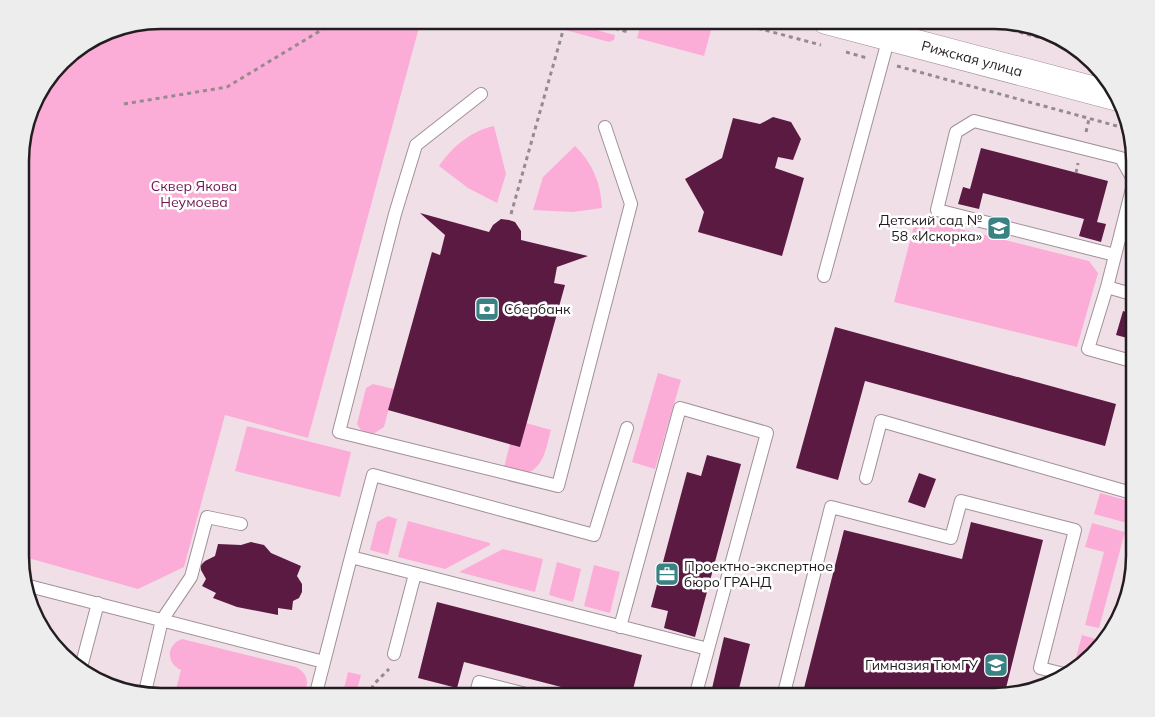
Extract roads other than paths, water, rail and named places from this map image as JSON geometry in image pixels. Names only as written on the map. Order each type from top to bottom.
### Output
[{"type":"street","name":"Рижская улица","points":[[845,29],[886,49],[1110,96]]},
{"type":"lane","points":[[824,276],[886,49]]},
{"type":"lane","points":[[481,94],[416,145],[395,214],[339,432],[558,486],[631,204],[604,127]]},
{"type":"lane","points":[[1115,256],[937,210],[956,132],[974,121],[1121,158],[1126,167]]},
{"type":"lane","points":[[1126,213],[1107,287],[1088,349],[1126,360]]},
{"type":"lane","points":[[1107,287],[1126,292]]},
{"type":"lane","points":[[620,627],[680,408],[767,433],[697,688]]},
{"type":"lane","points":[[866,478],[881,421],[1126,491]]},
{"type":"lane","points":[[317,688],[373,475],[594,535],[627,428]]},
{"type":"lane","points":[[784,688],[831,507],[951,538],[961,501],[1075,530],[1040,668],[1056,673]]},
{"type":"lane","points":[[146,687],[162,620],[191,577],[207,517],[241,524]]},
{"type":"lane","points":[[351,557],[708,649]]},
{"type":"lane","points":[[394,654],[415,574]]},
{"type":"lane","points":[[32,587],[324,662]]},
{"type":"lane","points":[[82,662],[98,604]]},
{"type":"lane","points":[[477,688],[479,682],[503,688]]},
{"type":"place","name":"Детский сад № 58 «Искорка»","points":[[999,228]]},
{"type":"place","name":"Сбербанк","points":[[487,309]]},
{"type":"place","name":"Проектно-экспертное бюро ГРАНД","points":[[667,574]]},
{"type":"place","name":"Гимназия ТюмГУ","points":[[996,665]]},
{"type":"park label","name":"Сквер Якова Неумоева","points":[[194,194]]}]
